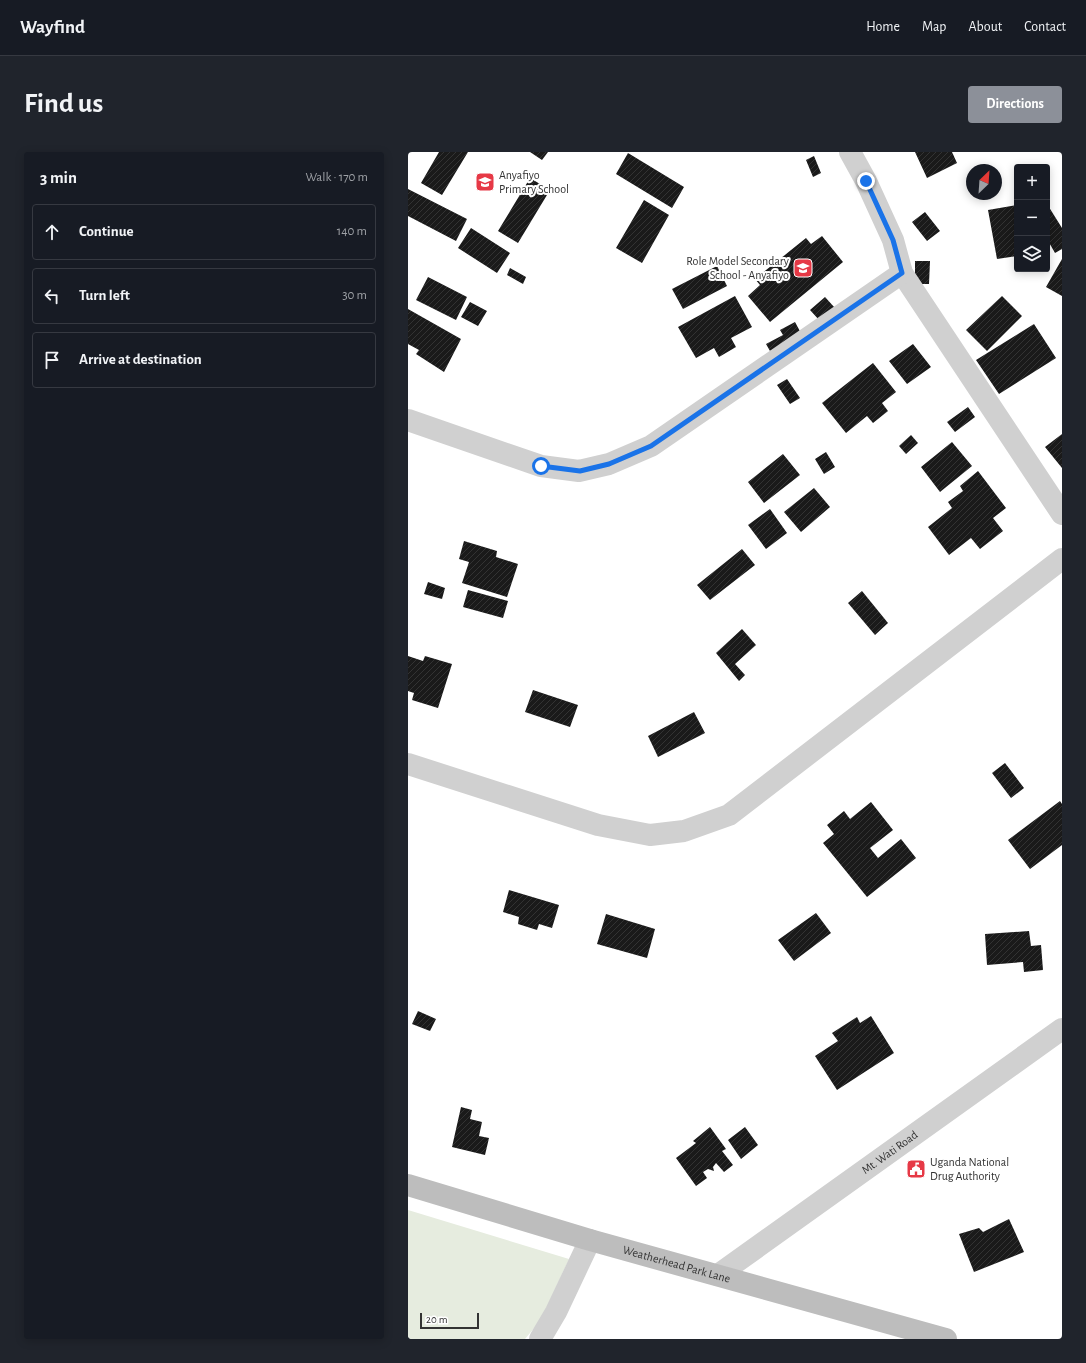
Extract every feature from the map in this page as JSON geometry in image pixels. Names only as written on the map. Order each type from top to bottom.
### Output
[{"type":"street","points":[[850,152],[866,181],[893,240],[902,273],[1062,514]]},
{"type":"street","points":[[408,420],[541,466],[580,471],[609,464],[651,446],[902,273]]},
{"type":"street","points":[[408,764],[598,825],[650,835],[684,831],[728,815],[1062,559]]},
{"type":"street","name":"Mt. Wati Road","points":[[718,1275],[1062,1029]]},
{"type":"street","name":"Weatherhead Park Lane","points":[[408,1185],[590,1240],[946,1339]]},
{"type":"street","points":[[540,1339],[556,1312],[590,1240]]},
{"type":"shaded area","points":[[408,1210],[569,1259],[541,1320],[525,1339],[408,1339]]},
{"type":"building","points":[[439,152],[468,152],[442,195],[421,183]]},
{"type":"building","points":[[530,152],[548,152],[542,160]]},
{"type":"building","points":[[915,152],[952,152],[957,163],[927,178]]},
{"type":"building","points":[[628,153],[684,187],[672,208],[616,174]]},
{"type":"building","points":[[814,156],[821,173],[813,177],[806,160]]},
{"type":"building","points":[[530,178],[550,190],[518,243],[498,231]]},
{"type":"building","points":[[408,189],[467,219],[456,241],[408,216]]},
{"type":"building","points":[[644,200],[669,215],[642,263],[616,248]]},
{"type":"building","points":[[1014,206],[1014,256],[997,259],[988,210]]},
{"type":"building","points":[[1050,209],[1062,228],[1062,249],[1055,253],[1050,244]]},
{"type":"building","points":[[925,212],[940,231],[927,241],[912,222]]},
{"type":"building","points":[[471,228],[510,253],[497,273],[458,248]]},
{"type":"building","points":[[822,236],[843,262],[770,322],[748,296],[760,285],[755,279],[806,238],[811,244]]},
{"type":"building","points":[[1062,259],[1062,296],[1046,287]]},
{"type":"building","points":[[915,261],[930,261],[929,284],[915,284]]},
{"type":"building","points":[[717,266],[727,286],[683,309],[672,289]]},
{"type":"building","points":[[510,268],[526,277],[523,284],[507,275]]},
{"type":"building","points":[[428,277],[467,297],[456,320],[416,300]]},
{"type":"building","points":[[735,296],[752,327],[731,338],[736,347],[719,357],[714,348],[696,358],[678,327]]},
{"type":"building","points":[[1002,296],[1022,316],[987,351],[966,330]]},
{"type":"building","points":[[825,297],[835,308],[820,321],[810,310]]},
{"type":"building","points":[[470,302],[487,311],[478,326],[461,317]]},
{"type":"building","points":[[408,309],[461,339],[444,372],[416,354],[419,350],[408,344]]},
{"type":"building","points":[[795,322],[802,335],[770,351],[766,344],[783,335],[780,330]]},
{"type":"building","points":[[1034,324],[1056,358],[999,394],[976,360]]},
{"type":"building","points":[[913,344],[931,367],[907,384],[889,361]]},
{"type":"building","points":[[873,363],[896,392],[882,403],[888,411],[873,423],[867,416],[846,433],[822,403]]},
{"type":"building","points":[[787,379],[800,398],[790,404],[777,385]]},
{"type":"building","points":[[968,407],[975,417],[955,432],[947,422]]},
{"type":"building","points":[[1062,434],[1062,468],[1045,447]]},
{"type":"building","points":[[911,435],[918,443],[906,454],[899,446]]},
{"type":"building","points":[[952,442],[972,466],[940,492],[921,467]]},
{"type":"building","points":[[826,452],[835,467],[824,474],[815,459]]},
{"type":"building","points":[[783,454],[800,475],[764,503],[748,482]]},
{"type":"building","points":[[978,471],[1006,508],[993,518],[1003,531],[980,549],[971,538],[949,555],[928,527],[952,508],[948,502],[963,491],[960,486]]},
{"type":"building","points":[[814,488],[830,507],[801,532],[784,512]]},
{"type":"building","points":[[770,509],[787,533],[766,549],[748,525]]},
{"type":"building","points":[[464,541],[497,551],[496,557],[518,564],[507,597],[462,583],[469,562],[459,559]]},
{"type":"building","points":[[742,549],[755,565],[710,600],[697,585]]},
{"type":"building","points":[[428,582],[445,588],[442,599],[424,594]]},
{"type":"building","points":[[468,590],[508,601],[503,618],[463,607]]},
{"type":"building","points":[[862,591],[888,623],[875,635],[848,603]]},
{"type":"building","points":[[742,629],[756,645],[735,664],[745,675],[739,681],[716,653]]},
{"type":"building","points":[[408,656],[423,661],[425,656],[452,664],[438,708],[412,700],[414,693],[408,691]]},
{"type":"building","points":[[533,690],[578,705],[570,727],[525,712]]},
{"type":"building","points":[[694,712],[705,733],[658,757],[648,736]]},
{"type":"building","points":[[1005,763],[1024,788],[1011,798],[992,773]]},
{"type":"building","points":[[1060,801],[1062,804],[1062,845],[1030,869],[1008,840]]},
{"type":"building","points":[[871,802],[893,830],[870,848],[878,858],[901,839],[916,858],[867,897],[823,843],[834,834],[827,825],[844,811],[850,819]]},
{"type":"building","points":[[509,890],[559,905],[552,928],[539,924],[537,930],[518,924],[519,917],[503,912]]},
{"type":"building","points":[[816,913],[831,933],[794,961],[778,940]]},
{"type":"building","points":[[606,914],[655,929],[647,958],[597,944]]},
{"type":"building","points":[[1029,931],[1031,946],[1041,945],[1043,970],[1024,972],[1023,962],[987,965],[985,934]]},
{"type":"building","points":[[418,1011],[436,1019],[430,1031],[412,1024]]},
{"type":"building","points":[[871,1016],[894,1053],[837,1090],[815,1056],[838,1041],[832,1033],[857,1017],[860,1023]]},
{"type":"building","points":[[461,1107],[472,1110],[470,1119],[482,1122],[479,1136],[489,1138],[485,1155],[452,1147]]},
{"type":"building","points":[[710,1127],[726,1149],[722,1151],[733,1165],[724,1172],[716,1163],[713,1167],[714,1171],[708,1169],[703,1172],[707,1178],[696,1186],[676,1158],[696,1143],[693,1141]]},
{"type":"building","points":[[745,1127],[758,1145],[741,1159],[728,1140]]},
{"type":"building","points":[[1009,1219],[1024,1252],[974,1272],[959,1234],[979,1228],[983,1232]]},
{"type":"place","name":"Anyafiyo Primary School","points":[[485,182]]},
{"type":"place","name":"Role Model Secondary School - Anyafiyo","points":[[803,268]]},
{"type":"place","name":"Uganda National Drug Authority","points":[[916,1169]]},
{"type":"route","points":[[541,466],[580,471],[609,464],[651,446],[902,273],[893,240],[866,181]]}]
